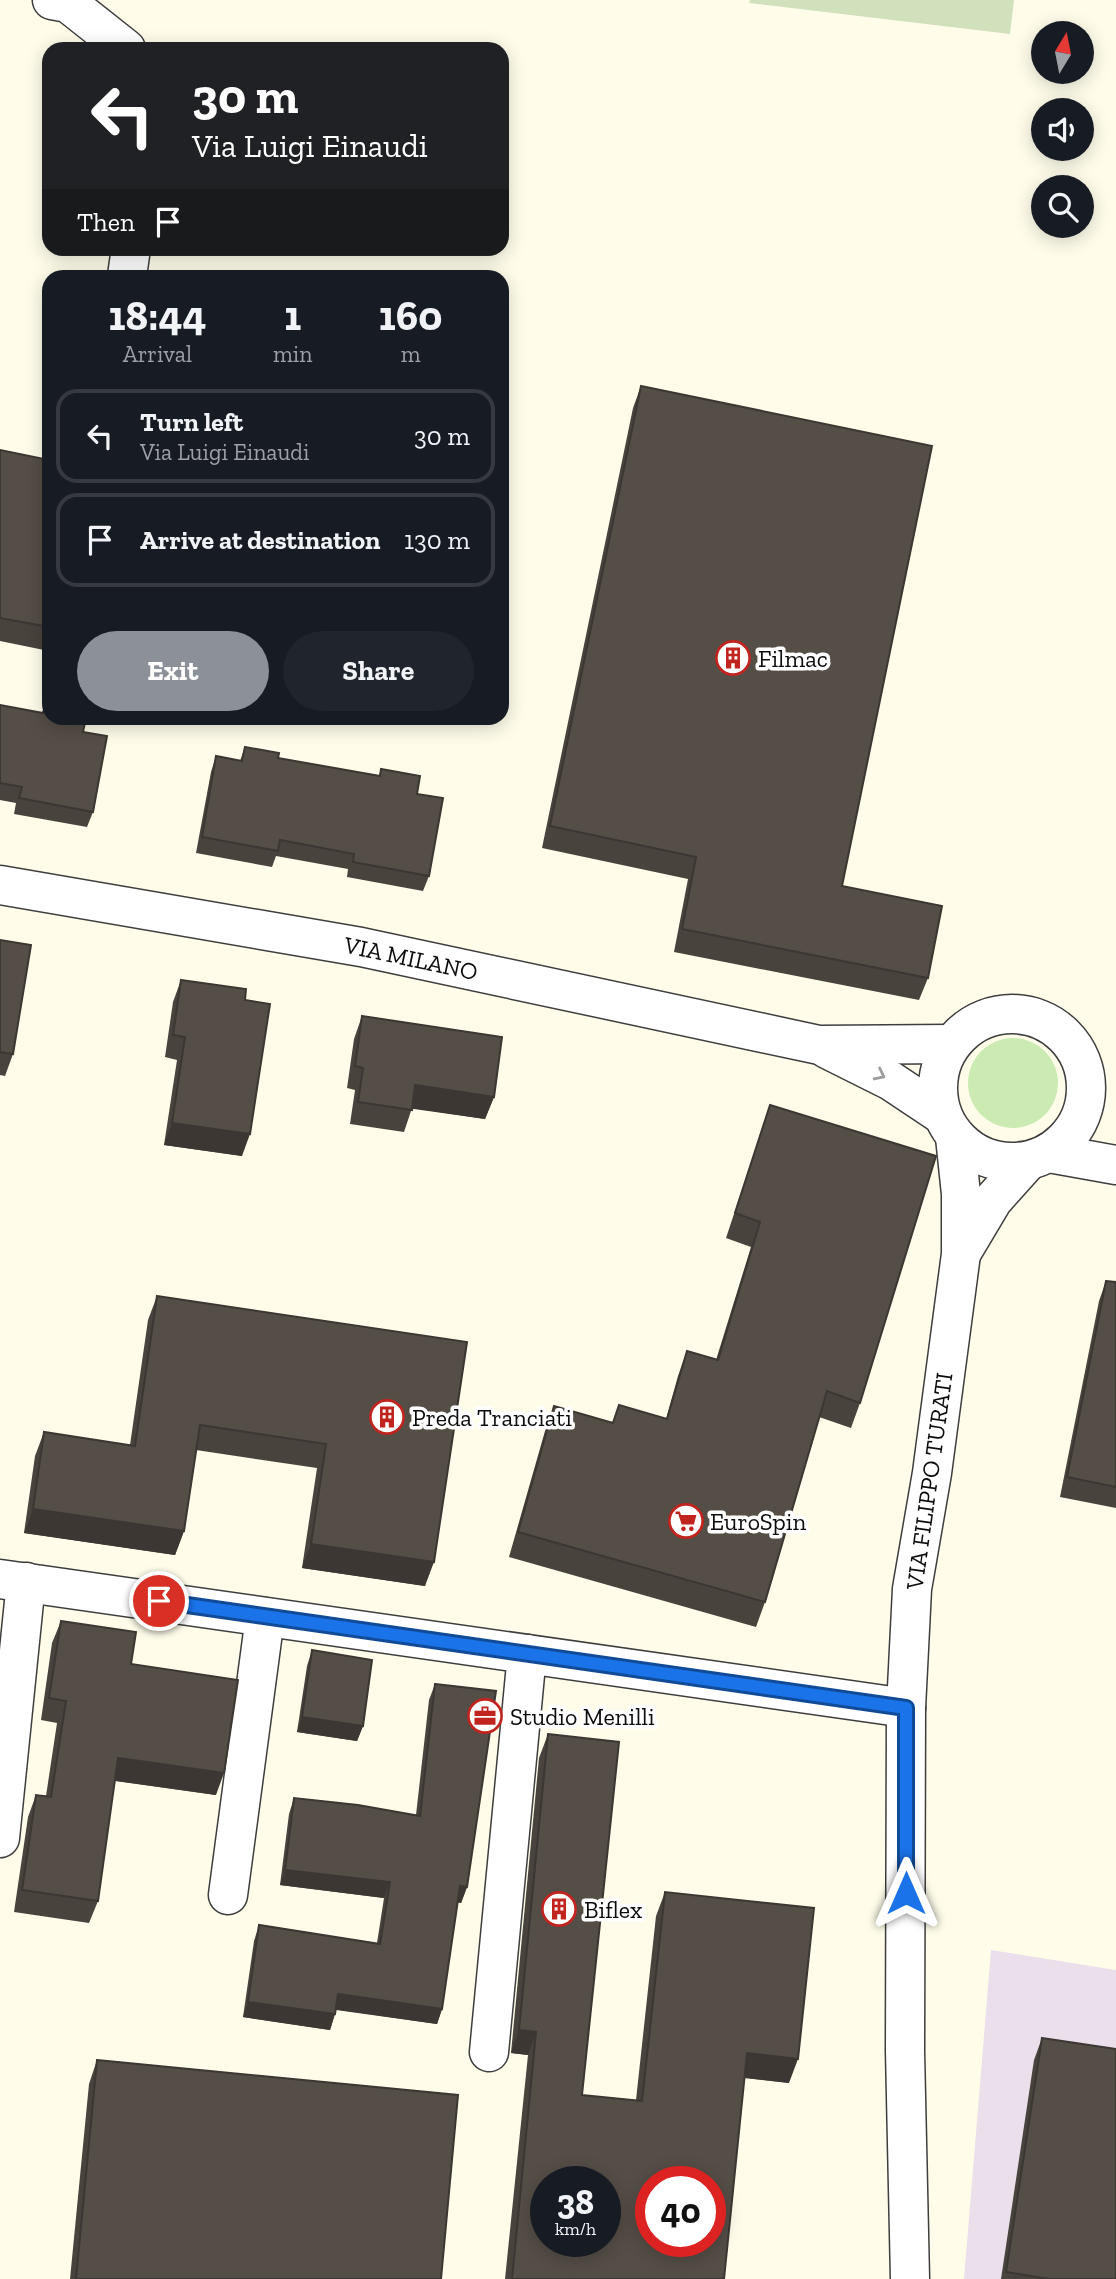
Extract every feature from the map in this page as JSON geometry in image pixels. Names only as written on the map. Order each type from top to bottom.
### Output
[{"type":"street","points":[[52,0],[68,3],[117,42]]},
{"type":"street","name":"VIA MILANO","points":[[0,885],[361,947],[819,1045],[951,1044]]},
{"type":"street","points":[[1038,1158],[1067,1139],[1080,1120],[1087,1098],[1086,1075],[1078,1052],[1062,1032],[1041,1019],[1016,1013],[992,1016],[969,1027],[951,1044],[940,1066],[936,1091],[948,1126],[974,1153],[991,1160],[1009,1163],[1038,1158],[1116,1165]]},
{"type":"street","name":"VIA MILANO","points":[[819,1045],[891,1081],[948,1126]]},
{"type":"street","points":[[1086,1075],[1116,1108]]},
{"type":"street","name":"VIA FILIPPO TURATI","points":[[910,2279],[905,2051],[906,1708],[912,1588],[932,1473],[961,1254],[961,1194],[948,1126]]},
{"type":"street","name":"VIA FILIPPO TURATI","points":[[961,1254],[993,1200],[1038,1158]]},
{"type":"street","points":[[0,1838],[13,1581],[906,1708]]},
{"type":"street","points":[[228,1895],[265,1617]]},
{"type":"street","points":[[489,2052],[527,1654]]},
{"type":"shaded area","points":[[991,1950],[1116,1970],[1116,2279],[964,2279]]},
{"type":"green space","points":[[750,0],[1014,0],[1010,34],[749,3]]},
{"type":"green space","points":[[1013,1038],[1030,1042],[1045,1051],[1054,1066],[1058,1083],[1054,1100],[1045,1115],[1030,1124],[1013,1128],[996,1124],[981,1115],[972,1100],[968,1083],[972,1066],[981,1051],[996,1042]]},
{"type":"building","name":"Filmac","points":[[641,386],[932,446],[842,886],[942,906],[928,978],[682,929],[696,857],[550,826]]},
{"type":"building","points":[[0,450],[42,459],[42,626],[0,618]]},
{"type":"building","points":[[0,705],[42,713],[42,725],[84,725],[83,732],[107,736],[93,812],[19,798],[22,787],[0,783]]},
{"type":"building","points":[[245,747],[279,753],[278,758],[380,776],[381,769],[420,776],[417,794],[443,798],[429,876],[353,862],[354,854],[280,840],[278,851],[202,837],[216,756],[242,761]]},
{"type":"building","points":[[0,940],[31,945],[13,1054],[0,1052]]},
{"type":"building","points":[[181,980],[246,989],[245,1000],[270,1004],[250,1134],[172,1123],[185,1037],[173,1035]]},
{"type":"building","points":[[362,1016],[502,1037],[494,1097],[415,1085],[412,1110],[358,1102],[363,1068],[355,1066]]},
{"type":"building","points":[[770,1105],[936,1156],[860,1403],[827,1391],[765,1602],[518,1532],[554,1406],[613,1423],[619,1405],[667,1419],[687,1351],[718,1360],[760,1222],[735,1213]]},
{"type":"building","points":[[1106,1281],[1116,1282],[1116,1487],[1067,1477]]},
{"type":"building","points":[[157,1296],[467,1342],[434,1562],[311,1544],[326,1444],[200,1425],[184,1531],[33,1509],[44,1432],[135,1446]]},
{"type":"building","points":[[61,1621],[136,1632],[131,1664],[238,1680],[224,1773],[118,1758],[98,1901],[22,1890],[36,1795],[51,1797],[66,1701],[49,1698]]},
{"type":"building","points":[[312,1650],[372,1660],[363,1726],[302,1717]]},
{"type":"building","points":[[435,1684],[496,1691],[467,1887],[460,1886],[442,2009],[338,1994],[335,2014],[248,2002],[259,1925],[380,1944],[390,1882],[285,1870],[294,1798],[358,1805],[420,1816]]},
{"type":"building","points":[[548,1734],[619,1742],[582,2095],[642,2101],[665,1892],[814,1908],[798,2059],[747,2053],[724,2279],[512,2279],[536,2032],[519,2030]]},
{"type":"building","points":[[1042,2038],[1116,2049],[1116,2279],[1049,2279],[1006,2272]]},
{"type":"building","points":[[97,2060],[458,2095],[441,2279],[76,2279]]},
{"type":"place","name":"Filmac","points":[[733,658]]},
{"type":"place","name":"Preda Tranciati","points":[[387,1417]]},
{"type":"place","name":"EuroSpin","points":[[686,1521]]},
{"type":"place","name":"Studio Menilli","points":[[485,1716]]},
{"type":"place","name":"Biflex","points":[[559,1909]]},
{"type":"route","points":[[159,1601],[906,1708],[906,1893]]}]
